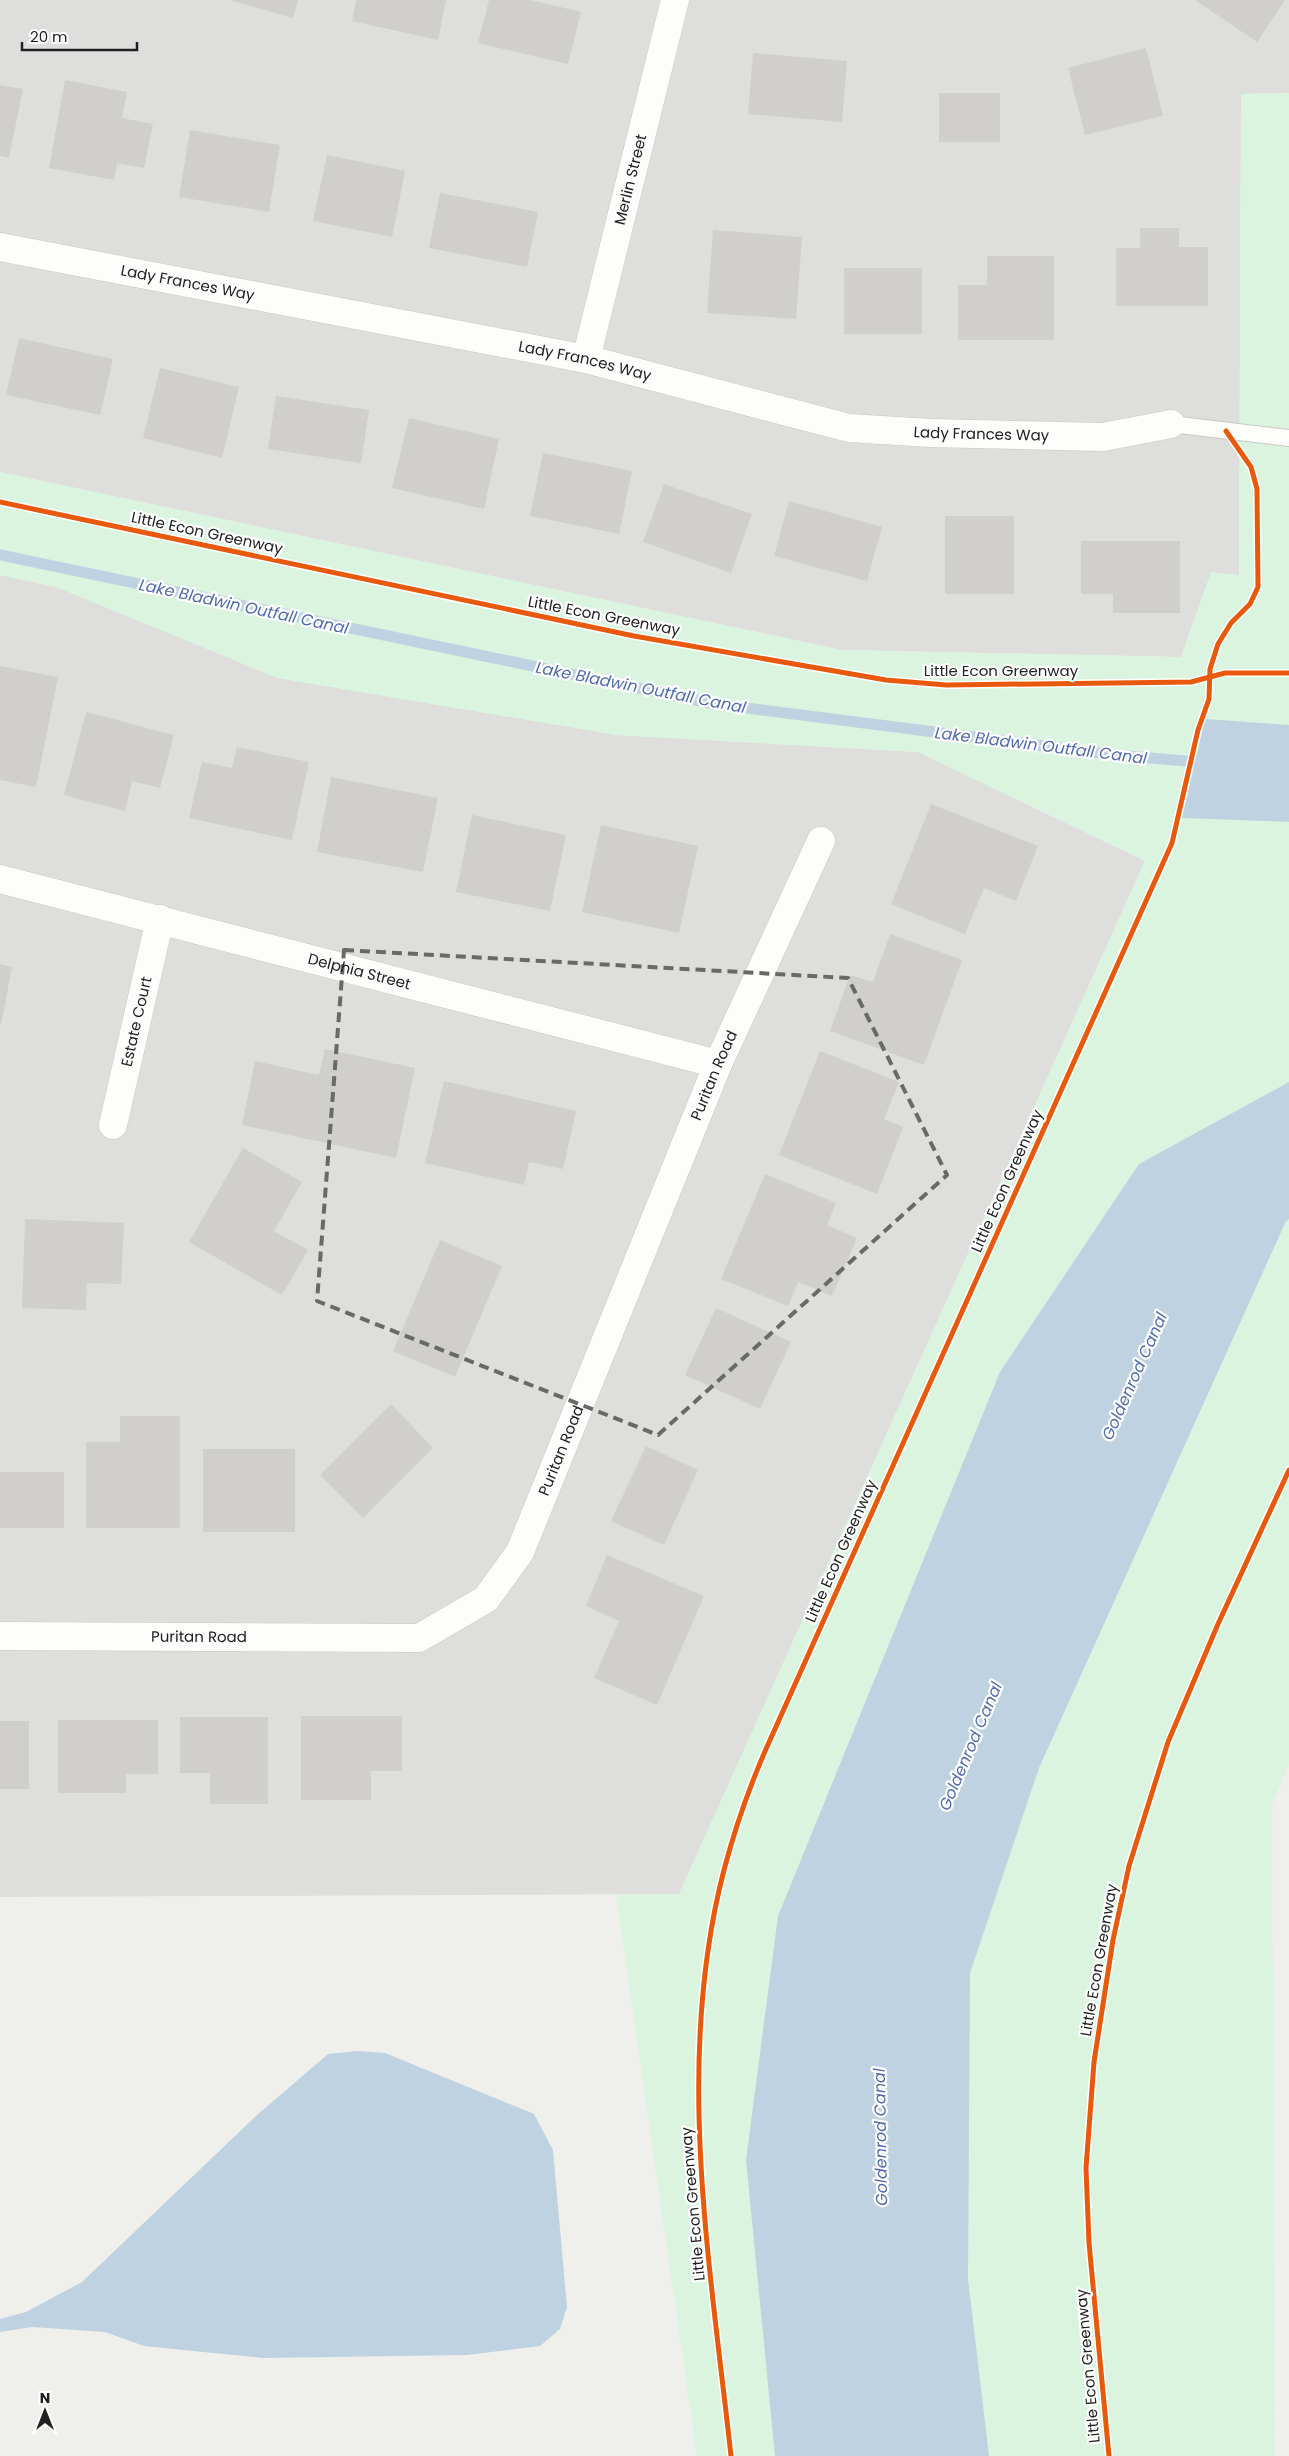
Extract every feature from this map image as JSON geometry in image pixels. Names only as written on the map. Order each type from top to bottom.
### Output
[{"type":"street","name":"Merlin Street","points":[[586,359],[676,0]]},
{"type":"street","name":"Lady Frances Way","points":[[0,247],[586,359],[849,428],[930,433],[1103,436],[1171,424]]},
{"type":"street","name":"Puritan Road","points":[[0,1636],[419,1638],[486,1600],[520,1552],[718,1064],[821,841]]},
{"type":"street","name":"Delphia Street","points":[[0,879],[718,1064]]},
{"type":"street","name":"Estate Court","points":[[113,1125],[160,919]]},
{"type":"lane","points":[[1171,424],[1289,438]]},
{"type":"highlighted area","points":[[344,950],[848,978],[947,1175],[658,1435],[317,1301]]},
{"type":"shaded area","points":[[0,0],[1289,0],[1289,93],[1241,94],[1239,575],[1211,573],[1181,657],[842,650],[0,472]]},
{"type":"shaded area","points":[[0,575],[56,587],[616,735],[918,752],[1145,861],[679,1894],[0,1897]]},
{"type":"green space","points":[[1289,93],[1289,1764],[1272,1805],[1275,2456],[697,2456],[616,1895],[679,1894],[1145,861],[918,752],[616,735],[277,678],[56,587],[0,575],[0,472],[842,650],[1181,657],[1211,572],[1239,575],[1241,94]]},
{"type":"water","points":[[1205,719],[1289,725],[1289,822],[1182,818]]},
{"type":"water","name":"Goldenrod Canal","points":[[1289,1082],[1289,1219],[1286,1221],[1039,1768],[970,1973],[968,2279],[989,2456],[775,2456],[746,2160],[778,1916],[1000,1372],[1139,1164]]},
{"type":"water","points":[[357,2051],[385,2053],[534,2114],[553,2150],[567,2307],[560,2329],[540,2346],[467,2355],[263,2358],[144,2346],[105,2332],[32,2327],[0,2332],[0,2319],[26,2312],[82,2282],[256,2116],[328,2054]]},
{"type":"building","points":[[229,0],[298,0],[293,18]]},
{"type":"building","points":[[356,0],[446,0],[438,40],[352,21]]},
{"type":"building","points":[[489,0],[531,0],[581,12],[568,64],[478,43]]},
{"type":"building","points":[[1195,0],[1285,0],[1257,42]]},
{"type":"building","points":[[1146,48],[1163,116],[1085,135],[1068,68]]},
{"type":"building","points":[[753,53],[847,61],[842,122],[748,114]]},
{"type":"building","points":[[65,80],[127,92],[122,118],[153,124],[144,168],[117,163],[114,180],[49,168]]},
{"type":"building","points":[[0,85],[23,89],[9,158],[0,156]]},
{"type":"building","points":[[939,93],[1000,93],[1000,142],[939,142]]},
{"type":"building","points":[[190,130],[280,145],[269,212],[179,197]]},
{"type":"building","points":[[327,155],[405,171],[392,237],[313,221]]},
{"type":"building","points":[[440,193],[538,212],[527,267],[429,248]]},
{"type":"building","points":[[1140,228],[1179,228],[1179,247],[1208,247],[1208,306],[1116,306],[1116,248],[1140,248]]},
{"type":"building","points":[[713,230],[802,237],[796,319],[707,313]]},
{"type":"building","points":[[987,256],[1054,256],[1054,340],[958,340],[958,285],[987,285]]},
{"type":"building","points":[[844,268],[922,268],[922,334],[844,334]]},
{"type":"building","points":[[19,338],[113,359],[100,415],[6,395]]},
{"type":"building","points":[[160,368],[239,387],[222,458],[143,438]]},
{"type":"building","points":[[276,396],[369,410],[361,463],[268,449]]},
{"type":"building","points":[[409,418],[499,439],[484,509],[392,488]]},
{"type":"building","points":[[543,453],[632,471],[619,534],[530,516]]},
{"type":"building","points":[[664,484],[752,514],[731,573],[643,542]]},
{"type":"building","points":[[789,501],[882,527],[867,581],[774,556]]},
{"type":"building","points":[[945,516],[1014,516],[1014,594],[945,594]]},
{"type":"building","points":[[1081,541],[1180,541],[1180,613],[1113,613],[1113,594],[1081,594]]},
{"type":"building","points":[[0,666],[58,677],[36,787],[0,780]]},
{"type":"building","points":[[86,712],[174,735],[160,788],[132,781],[125,811],[64,795]]},
{"type":"building","points":[[237,747],[309,762],[292,840],[189,818],[202,762],[232,768]]},
{"type":"building","points":[[331,777],[438,798],[423,872],[317,852]]},
{"type":"building","points":[[931,804],[1038,846],[1016,901],[984,888],[965,934],[891,904]]},
{"type":"building","points":[[472,815],[566,835],[550,911],[456,892]]},
{"type":"building","points":[[601,825],[698,846],[679,933],[582,912]]},
{"type":"building","points":[[890,934],[962,960],[924,1065],[830,1031],[850,975],[873,982]]},
{"type":"building","points":[[0,964],[12,967],[1,1025],[0,1025]]},
{"type":"building","points":[[325,1049],[415,1068],[396,1158],[242,1125],[255,1061],[319,1075]]},
{"type":"building","points":[[820,1051],[899,1082],[884,1119],[903,1127],[877,1194],[779,1155]]},
{"type":"building","points":[[444,1081],[576,1111],[563,1169],[529,1162],[524,1185],[425,1163]]},
{"type":"building","points":[[243,1148],[302,1182],[274,1231],[308,1250],[282,1295],[189,1242]]},
{"type":"building","points":[[765,1174],[836,1203],[827,1225],[857,1238],[832,1296],[798,1282],[788,1306],[721,1279]]},
{"type":"building","points":[[25,1219],[124,1223],[121,1284],[87,1283],[86,1310],[22,1308]]},
{"type":"building","points":[[440,1240],[502,1266],[455,1377],[393,1351]]},
{"type":"building","points":[[716,1308],[791,1342],[760,1409],[685,1375]]},
{"type":"building","points":[[391,1404],[433,1448],[363,1518],[320,1475]]},
{"type":"building","points":[[120,1416],[180,1416],[180,1528],[86,1528],[86,1442],[120,1442]]},
{"type":"building","points":[[646,1446],[698,1470],[664,1545],[611,1521]]},
{"type":"building","points":[[203,1449],[295,1449],[295,1532],[203,1532]]},
{"type":"building","points":[[0,1472],[64,1472],[64,1528],[0,1528]]},
{"type":"building","points":[[607,1555],[704,1596],[657,1705],[594,1678],[619,1621],[586,1606]]},
{"type":"building","points":[[301,1716],[402,1716],[402,1771],[371,1771],[371,1800],[301,1800]]},
{"type":"building","points":[[180,1717],[268,1717],[268,1804],[210,1804],[210,1773],[180,1773]]},
{"type":"building","points":[[58,1720],[158,1720],[158,1774],[126,1774],[126,1793],[58,1793]]},
{"type":"building","points":[[0,1721],[29,1721],[29,1789],[0,1789]]},
{"type":"waterway","name":"Lake Bladwin Outfall Canal","points":[[0,555],[715,704],[1115,755],[1209,763]]},
{"type":"cycle path","name":"Little Econ Greenway","points":[[731,2456],[706,2236],[701,2163],[699,2089],[701,2015],[709,1942],[724,1870],[743,1808],[766,1749],[1172,843],[1198,730],[1209,699],[1210,669],[1218,644],[1231,623],[1250,604],[1258,587],[1257,489],[1251,467],[1226,431]]},
{"type":"cycle path","name":"Little Econ Greenway","points":[[0,502],[634,636],[886,680],[946,685],[1191,682],[1225,673],[1289,673]]},
{"type":"cycle path","name":"Little Econ Greenway","points":[[1109,2456],[1089,2243],[1086,2168],[1094,2062],[1113,1940],[1129,1866],[1168,1742],[1218,1624],[1289,1470]]}]
